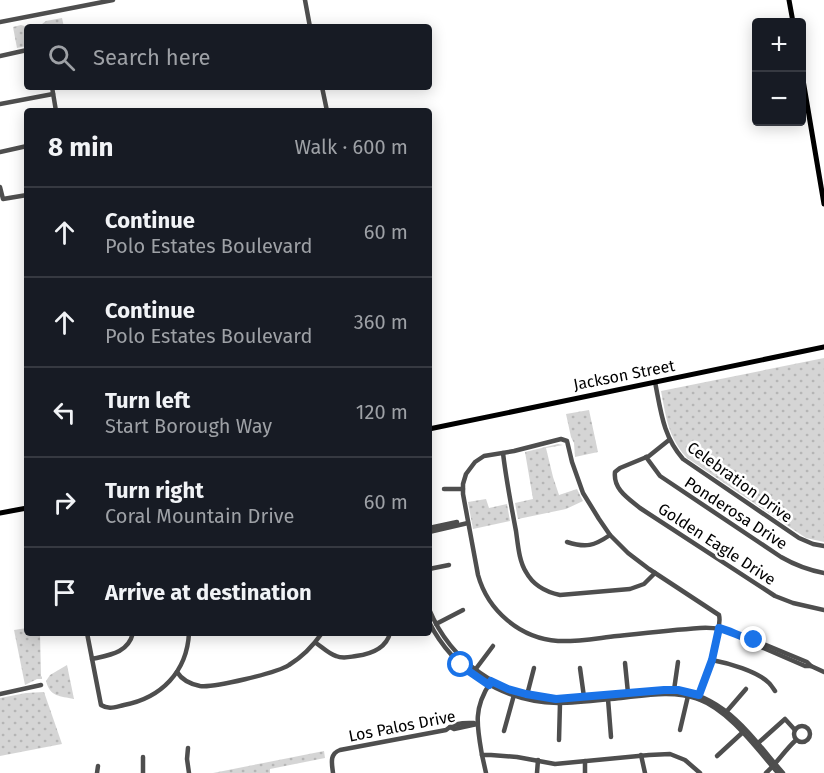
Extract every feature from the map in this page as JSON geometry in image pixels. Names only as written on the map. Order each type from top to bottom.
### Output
[{"type":"main road","points":[[789,0],[792,18]]},
{"type":"main road","points":[[806,102],[824,204]]},
{"type":"main road","name":"Jackson Street","points":[[432,428],[824,347]]},
{"type":"main road","points":[[0,513],[24,509]]},
{"type":"street","points":[[0,22],[113,0]]},
{"type":"street","points":[[305,0],[309,24]]},
{"type":"street","points":[[0,56],[24,51]]},
{"type":"street","points":[[52,90],[56,108]]},
{"type":"street","points":[[323,90],[326,108]]},
{"type":"street","points":[[0,104],[53,94]]},
{"type":"street","points":[[0,152],[24,147]]},
{"type":"street","points":[[0,188],[3,199],[24,196]]},
{"type":"street","name":"Celebration Drive","points":[[655,382],[662,420],[669,440],[689,464],[799,538],[824,546]]},
{"type":"street","points":[[699,697],[712,660],[719,628],[720,618],[628,553],[610,535],[583,493],[572,462],[569,443],[561,439],[489,454],[475,462],[466,474],[463,489],[478,575],[486,596],[498,612],[514,626],[530,635],[564,641],[719,628],[794,662],[824,672]]},
{"type":"street","points":[[646,457],[669,440]]},
{"type":"street","points":[[502,453],[523,566],[531,579],[544,590],[569,595],[630,589],[644,584],[655,573]]},
{"type":"street","name":"Golden Eagle Drive","points":[[646,457],[615,472],[615,483],[621,493],[640,508],[775,596],[824,610]]},
{"type":"street","name":"Ponderosa Drive","points":[[646,457],[660,476],[781,557],[808,570],[824,573]]},
{"type":"street","points":[[444,489],[463,489]]},
{"type":"street","points":[[432,529],[460,522],[468,523]]},
{"type":"street","points":[[567,542],[584,546],[597,543],[610,535]]},
{"type":"street","points":[[432,568],[449,565]]},
{"type":"street","points":[[436,624],[462,610]]},
{"type":"street","points":[[432,615],[451,647],[490,683],[527,695],[556,699],[674,690],[712,701],[728,710],[778,773]]},
{"type":"street","points":[[432,627],[453,657],[470,672],[514,695],[535,701],[560,703],[663,694],[699,697],[721,711],[756,745]]},
{"type":"street","points":[[88,636],[101,705],[109,709],[139,702],[166,686],[177,672],[185,654],[189,636]]},
{"type":"street","points":[[92,659],[125,649],[132,636]]},
{"type":"street","points":[[177,672],[189,683],[206,686],[271,673],[290,665],[316,643],[320,636]]},
{"type":"street","points":[[316,643],[332,654],[343,658],[374,652],[384,645],[390,636]]},
{"type":"street","points":[[475,670],[493,646]]},
{"type":"street","points":[[712,660],[728,663],[757,675],[768,682],[775,691]]},
{"type":"street","points":[[674,690],[678,662]]},
{"type":"street","points":[[625,663],[628,693]]},
{"type":"street","points":[[527,695],[534,668]]},
{"type":"street","points":[[580,668],[584,697]]},
{"type":"street","points":[[486,773],[477,724],[479,704],[490,683]]},
{"type":"street","points":[[0,694],[41,686]]},
{"type":"street","points":[[728,710],[746,689]]},
{"type":"street","points":[[504,731],[514,695]]},
{"type":"street","points":[[680,730],[688,696]]},
{"type":"street","points":[[608,699],[611,737]]},
{"type":"street","points":[[559,740],[560,703]]},
{"type":"street","points":[[756,745],[785,719],[795,730]]},
{"type":"street","name":"Los Palos Drive","points":[[333,773],[331,759],[340,750],[446,730],[453,725],[477,724]]},
{"type":"street","points":[[803,726],[807,728],[808,738],[805,741],[796,740],[795,730],[803,726]]},
{"type":"street","points":[[717,756],[742,733]]},
{"type":"street","points":[[766,773],[796,740]]},
{"type":"street","points":[[188,748],[189,773]]},
{"type":"street","points":[[482,755],[517,757],[555,764],[670,754],[685,760],[700,773]]},
{"type":"street","points":[[641,755],[645,773]]},
{"type":"street","points":[[143,757],[143,773]]},
{"type":"street","points":[[537,773],[538,760]]},
{"type":"street","points":[[585,761],[585,773]]},
{"type":"street","points":[[97,773],[98,766]]},
{"type":"street","points":[[774,766],[783,773]]},
{"type":"shaded area","points":[[62,18],[63,24],[42,24],[46,21]]},
{"type":"shaded area","points":[[24,26],[24,47],[17,48],[13,27]]},
{"type":"shaded area","points":[[824,358],[824,542],[806,538],[687,458],[672,434],[666,418],[661,391]]},
{"type":"shaded area","points":[[589,410],[598,452],[575,457],[574,443],[566,414]]},
{"type":"shaded area","points":[[558,444],[563,445],[546,448],[559,495],[577,489],[583,501],[566,509],[518,519],[515,503],[533,499],[525,452]]},
{"type":"shaded area","points":[[486,499],[489,508],[507,504],[510,521],[473,529],[468,502]]},
{"type":"shaded area","points":[[24,628],[24,636],[40,636],[42,679],[25,685],[14,630]]},
{"type":"shaded area","points":[[67,665],[74,699],[53,693],[46,681],[50,675]]},
{"type":"shaded area","points":[[44,692],[62,744],[0,756],[0,698]]},
{"type":"shaded area","points":[[324,751],[325,758],[270,769],[270,773],[213,773]]},
{"type":"route","points":[[461,665],[489,685],[491,681],[516,692],[546,698],[567,699],[664,690],[678,690],[699,695],[712,660],[719,628],[754,640]]}]
